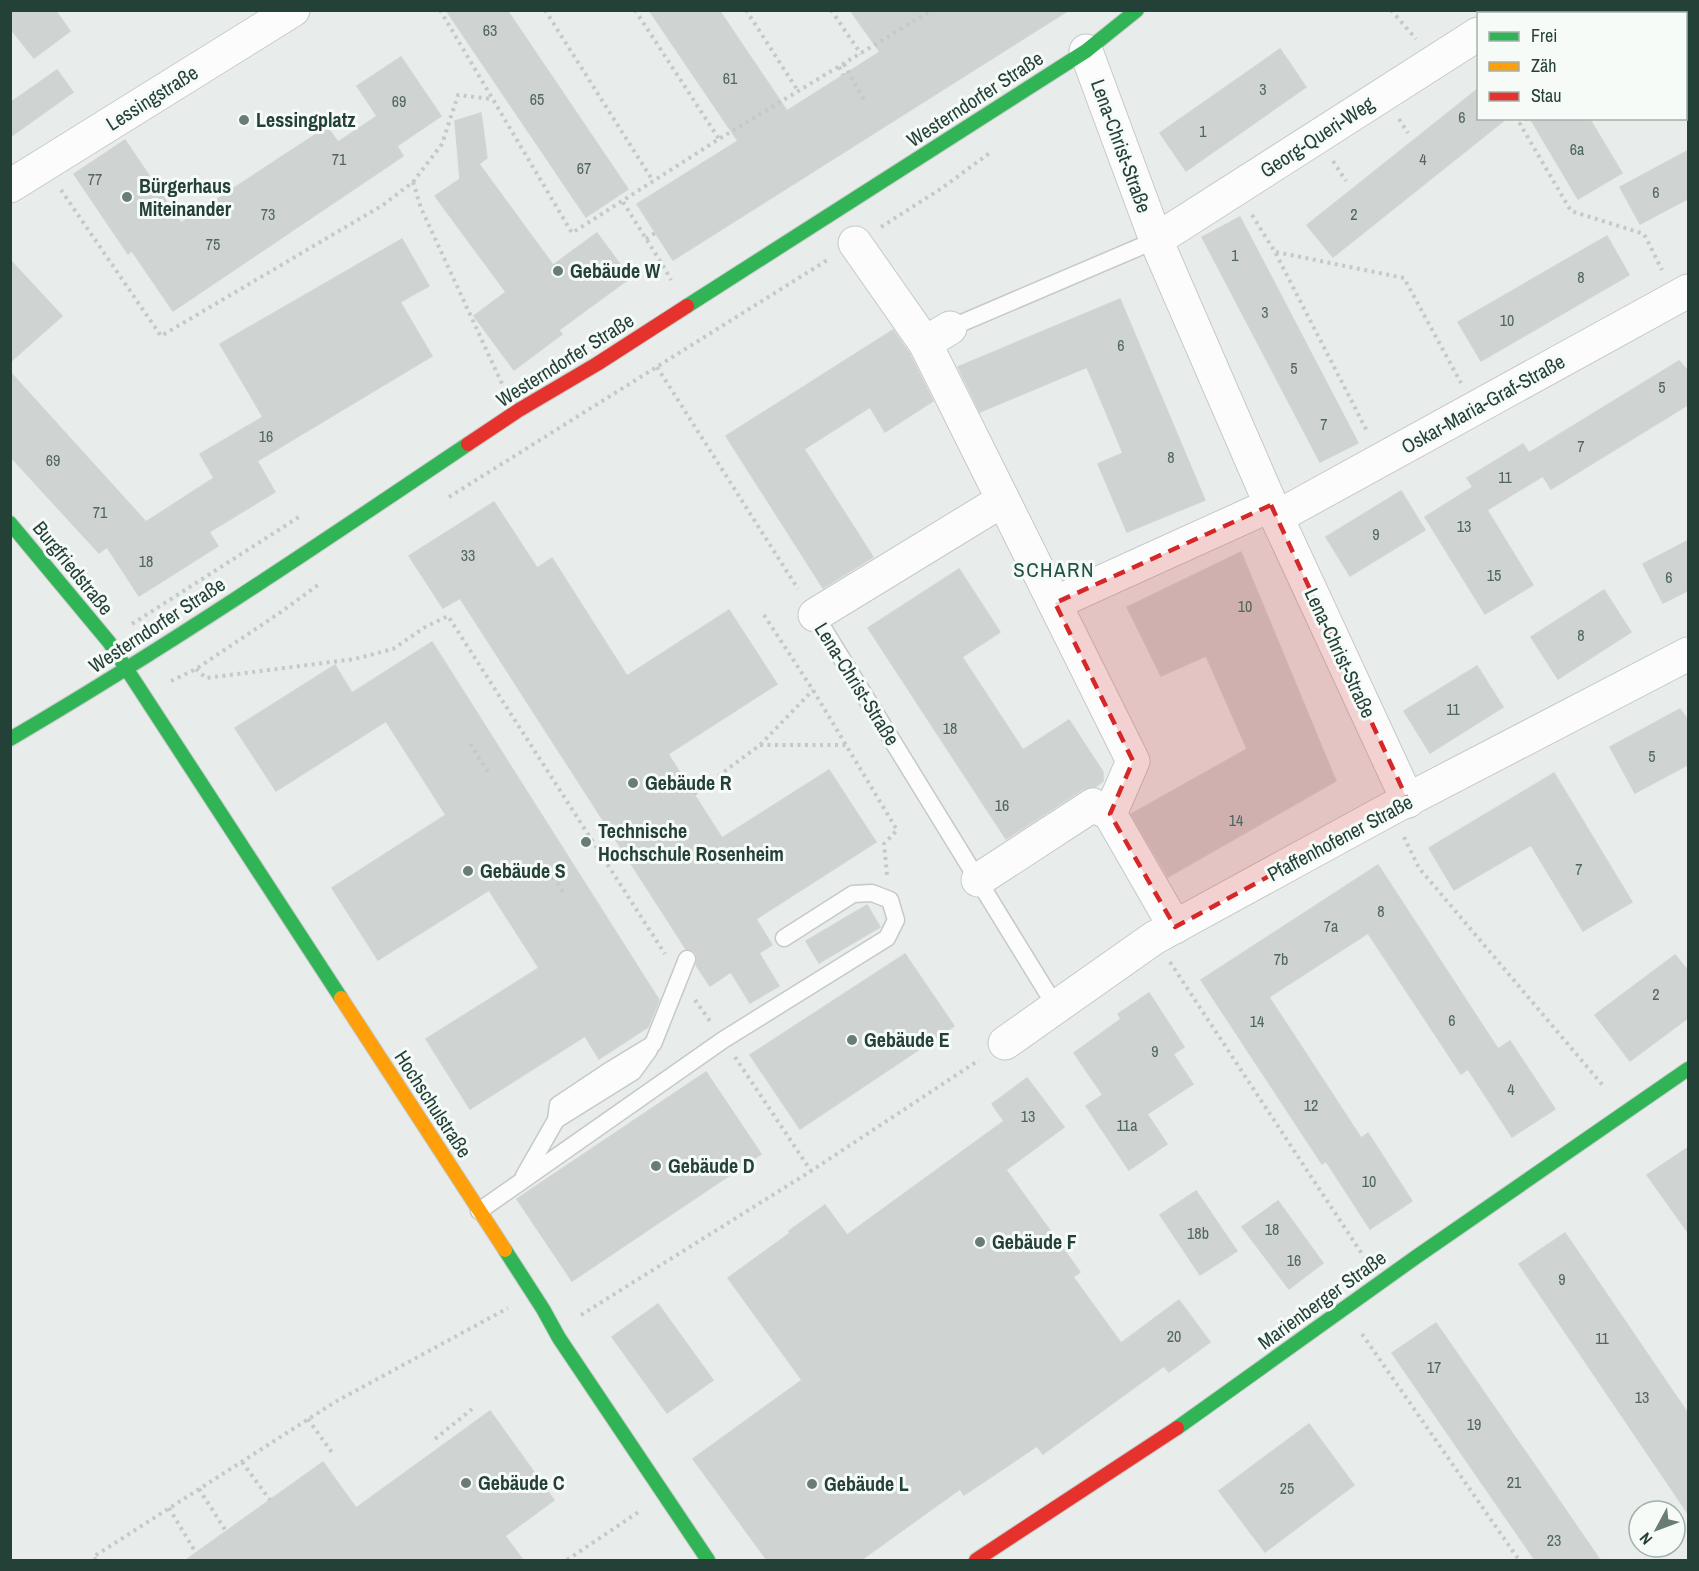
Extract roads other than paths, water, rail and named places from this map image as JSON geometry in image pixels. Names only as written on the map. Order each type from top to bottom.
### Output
[{"type":"street","name":"Lessingstraße","points":[[10,186],[293,10]]},
{"type":"street","name":"Westerndorfer Straße","points":[[10,739],[92,691],[310,550],[519,410],[597,364],[1086,51],[1137,10]]},
{"type":"street","name":"Georg-Queri-Weg","points":[[1156,240],[1477,35]]},
{"type":"street","name":"Lena-Christ-Straße","points":[[1086,51],[1156,240],[1399,805]]},
{"type":"street","points":[[855,243],[937,335],[1004,500],[1133,761],[1110,814]]},
{"type":"street","name":"Oskar-Maria-Graf-Straße","points":[[1274,511],[1382,460],[1682,294]]},
{"type":"street","name":"Lena-Christ-Straße","points":[[814,615],[1004,500]]},
{"type":"street","points":[[1055,603],[1274,511]]},
{"type":"street","name":"Burgfriedstraße","points":[[10,523],[109,642],[127,668]]},
{"type":"street","name":"Pfaffenhofener Straße","points":[[1005,1043],[1165,932],[1399,805],[1689,654]]},
{"type":"street","name":"Hochschulstraße","points":[[127,668],[555,1331],[708,1560]]},
{"type":"street","points":[[978,880],[1092,805],[1110,814],[1165,932]]},
{"type":"street","name":"Marienberger Straße","points":[[976,1560],[1172,1432],[1381,1282],[1689,1069]]},
{"type":"lane","points":[[937,335],[1156,240]]},
{"type":"lane","name":"Lena-Christ-Straße","points":[[814,615],[1056,1007]]},
{"type":"lane","points":[[479,1211],[723,1040],[886,938],[896,920],[890,900],[872,893],[853,894],[784,938]]},
{"type":"lane","points":[[521,1181],[556,1120],[558,1105],[653,1044],[687,959]]},
{"type":"place","name":"Lessingplatz","points":[[244,120]]},
{"type":"place","name":"Bürgerhaus Miteinander","points":[[127,197]]},
{"type":"place","name":"Gebäude W","points":[[558,271]]},
{"type":"place","name":"Gebäude R","points":[[633,783]]},
{"type":"place","name":"Technische Hochschule Rosenheim","points":[[586,842]]},
{"type":"place","name":"Gebäude S","points":[[468,871]]},
{"type":"place","name":"Gebäude E","points":[[852,1040]]},
{"type":"place","name":"Gebäude D","points":[[656,1166]]},
{"type":"place","name":"Gebäude F","points":[[980,1242]]},
{"type":"place","name":"Gebäude C","points":[[466,1483]]},
{"type":"place","name":"Gebäude L","points":[[812,1484]]},
{"type":"district","name":"SCHARN","points":[[1054,570]]}]
